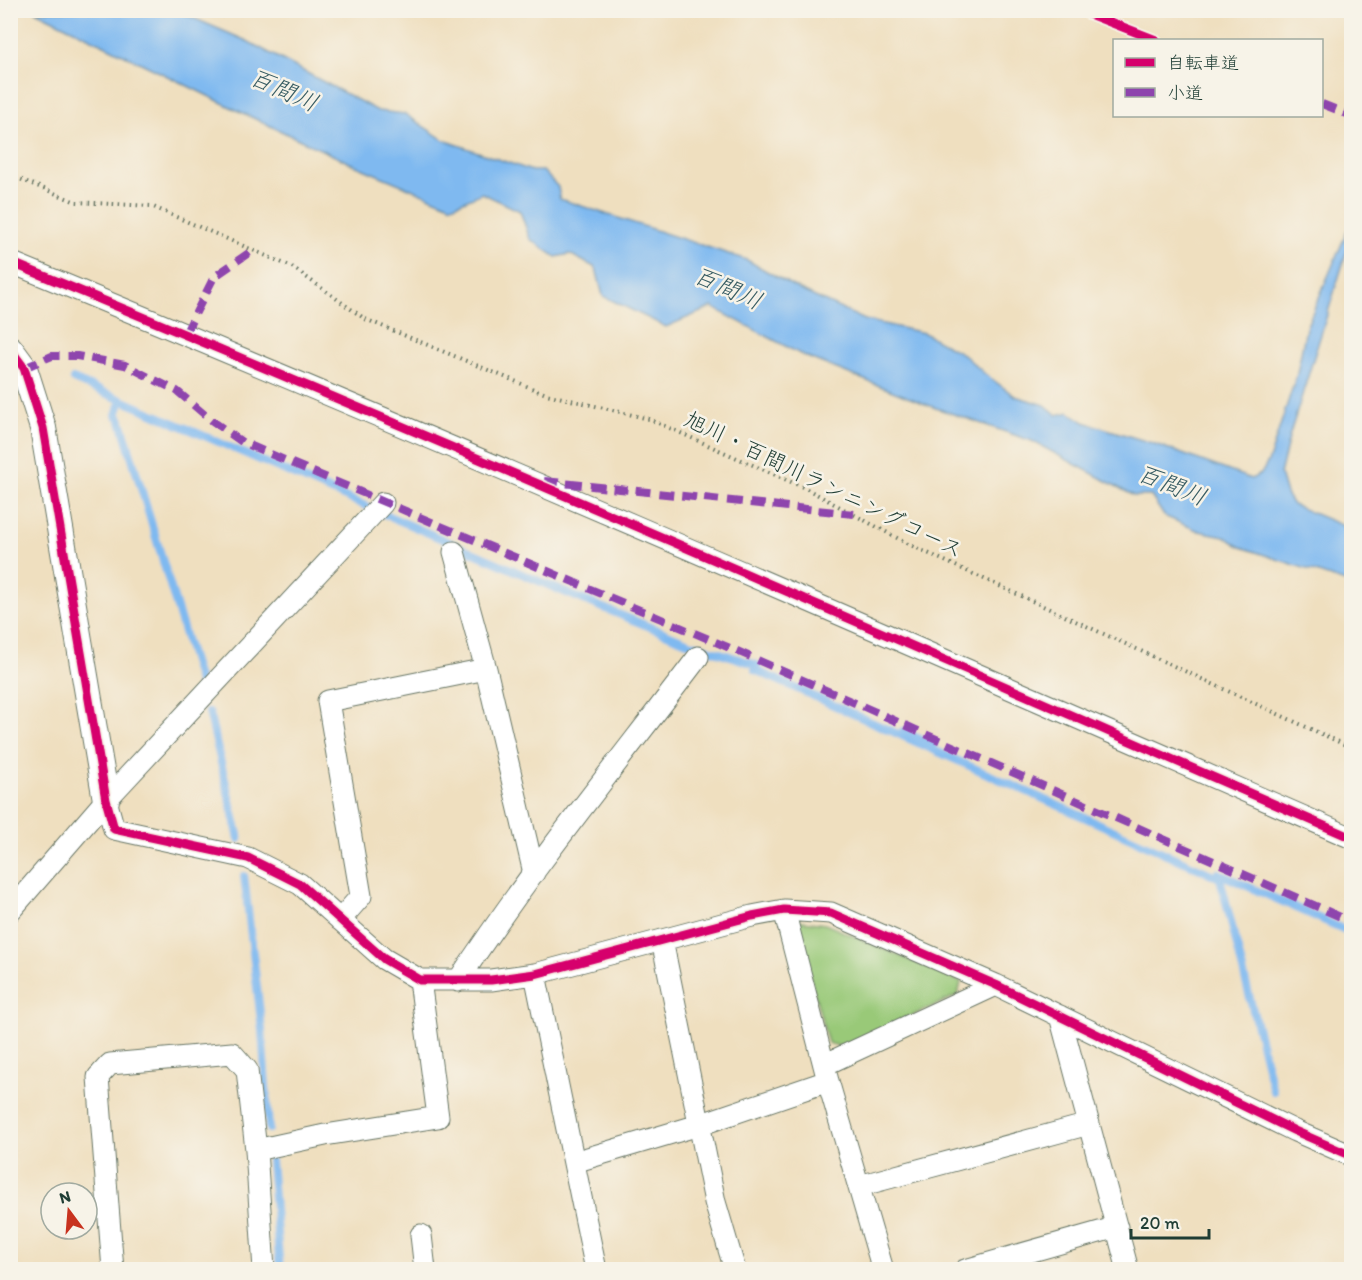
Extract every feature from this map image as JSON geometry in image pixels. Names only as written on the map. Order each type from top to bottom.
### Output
[{"type":"street","points":[[10,262],[298,381],[699,553],[1352,838]]},
{"type":"street","points":[[10,349],[24,368],[43,428],[106,800],[114,829],[248,858],[300,884],[384,959],[420,980],[491,980],[535,974],[752,915],[784,910],[831,913],[996,985],[1295,1131],[1352,1156]]},
{"type":"street","points":[[10,911],[106,800],[378,508]]},
{"type":"street","points":[[453,552],[486,669],[534,873]]},
{"type":"street","points":[[458,981],[483,942],[534,873],[698,657]]},
{"type":"street","points":[[340,920],[361,896],[328,701],[486,669]]},
{"type":"street","points":[[784,910],[826,1073],[884,1269]]},
{"type":"street","points":[[662,940],[715,1202],[735,1269]]},
{"type":"street","points":[[535,974],[596,1269]]},
{"type":"street","points":[[256,1150],[325,1135],[438,1117],[420,980]]},
{"type":"street","points":[[574,1162],[699,1125],[826,1073],[996,985]]},
{"type":"street","points":[[1060,1016],[1128,1269]]},
{"type":"street","points":[[113,1269],[98,1077],[110,1064],[232,1053],[247,1070],[256,1150],[264,1269]]},
{"type":"street","points":[[859,1186],[1089,1124]]},
{"type":"street","points":[[965,1269],[1117,1227]]},
{"type":"street","points":[[421,1235],[425,1269]]},
{"type":"green space","points":[[795,920],[825,924],[961,982],[958,995],[842,1047],[828,1043]]},
{"type":"water","name":"百間川","points":[[35,11],[177,11],[247,41],[378,111],[405,114],[444,140],[532,171],[543,171],[558,187],[560,199],[747,260],[800,290],[865,320],[924,333],[963,354],[1015,396],[1045,405],[1057,415],[1069,412],[1084,422],[1155,444],[1251,479],[1261,474],[1269,460],[1297,374],[1306,328],[1351,222],[1351,238],[1290,434],[1280,474],[1286,494],[1293,505],[1351,529],[1351,584],[1241,547],[1224,536],[1199,531],[1164,516],[1151,496],[1134,496],[1032,441],[933,407],[804,356],[712,307],[666,327],[603,296],[596,268],[570,254],[556,257],[530,239],[520,211],[482,193],[452,206],[354,165],[249,116]]},
{"type":"waterway","points":[[73,379],[564,592],[687,642],[757,665],[755,670],[1220,878],[1273,1091]]},
{"type":"waterway","points":[[121,400],[116,415],[120,418],[200,685]]},
{"type":"waterway","points":[[209,712],[239,839]]},
{"type":"waterway","points":[[903,731],[933,745]]},
{"type":"waterway","points":[[1218,873],[1352,933]]},
{"type":"waterway","points":[[244,876],[262,1030],[269,1129]]},
{"type":"waterway","points":[[271,1161],[280,1270]]},
{"type":"marked path","points":[[1323,104],[1352,116]]},
{"type":"marked path","points":[[185,334],[214,277],[253,250]]},
{"type":"marked path","points":[[24,368],[52,356],[77,356],[125,365],[177,391],[211,420],[242,442],[737,651],[1352,922]]},
{"type":"marked path","points":[[544,481],[854,514]]},
{"type":"cycle path","points":[[1079,10],[1153,39]]},
{"type":"cycle path","points":[[10,262],[515,474],[1352,838]]},
{"type":"cycle path","points":[[10,349],[24,368],[43,428],[106,800],[114,829],[248,858],[300,884],[384,959],[420,980],[491,980],[535,974],[752,916],[784,910],[831,913],[996,985],[1295,1131],[1352,1156]]}]
